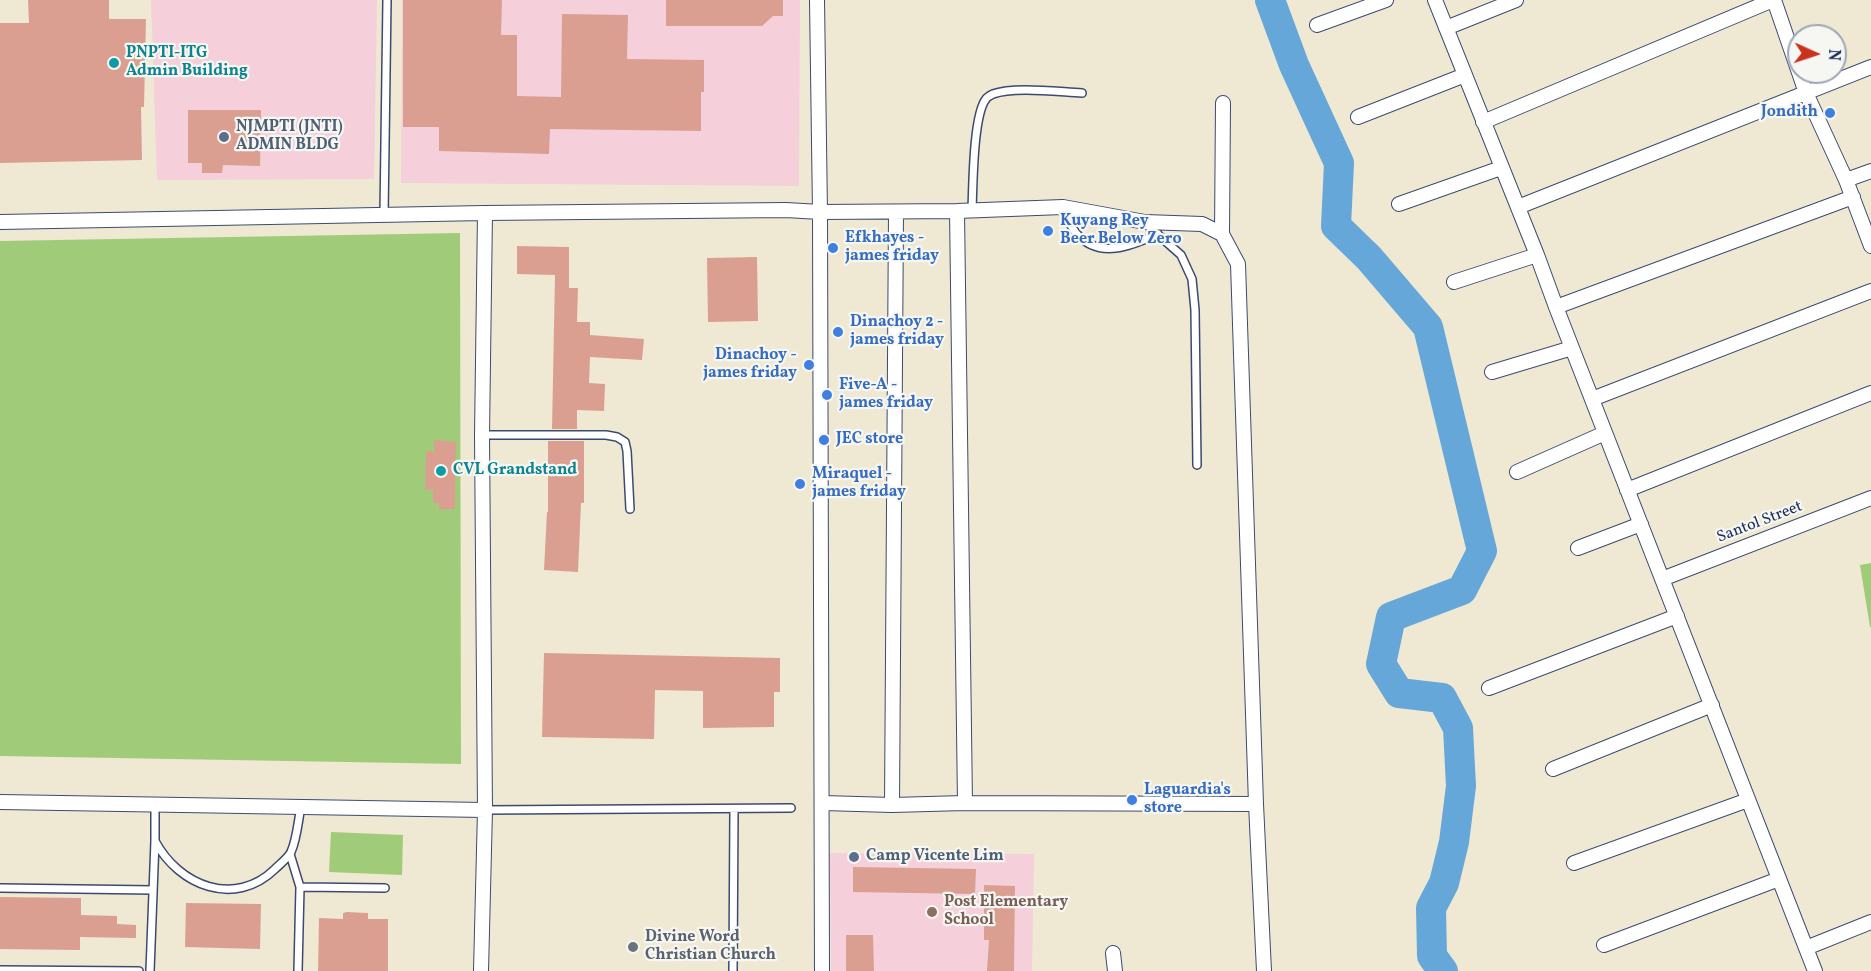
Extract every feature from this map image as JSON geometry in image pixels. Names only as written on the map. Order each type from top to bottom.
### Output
[{"type":"street","points":[[817,0],[820,212],[822,971]]},
{"type":"street","points":[[1317,25],[1386,0]]},
{"type":"street","points":[[1436,0],[1815,971]]},
{"type":"street","points":[[1446,28],[1516,0]]},
{"type":"street","points":[[1483,122],[1774,0],[1806,93],[1846,180],[1871,246]]},
{"type":"street","points":[[1518,207],[1871,67]]},
{"type":"street","points":[[1358,117],[1464,75]]},
{"type":"street","points":[[1222,103],[1222,234],[1238,264],[1256,804],[1264,971]]},
{"type":"street","points":[[1399,204],[1501,168]]},
{"type":"street","points":[[1846,180],[1871,171]]},
{"type":"street","points":[[1556,307],[1852,197]]},
{"type":"street","points":[[0,222],[485,213],[786,210],[896,212],[1063,207],[1144,222],[1202,224],[1222,234]]},
{"type":"street","points":[[957,211],[965,804]]},
{"type":"street","points":[[892,805],[896,212]]},
{"type":"street","points":[[481,971],[485,810],[482,435],[485,213]]},
{"type":"street","points":[[1454,282],[1537,255]]},
{"type":"street","points":[[1592,399],[1871,291]]},
{"type":"street","points":[[1492,372],[1572,348]]},
{"type":"street","points":[[1627,490],[1871,393]]},
{"type":"street","points":[[1517,472],[1605,433]]},
{"type":"street","name":"Santol Street","points":[[1662,579],[1871,498]]},
{"type":"street","points":[[1578,548],[1641,524]]},
{"type":"street","points":[[1489,688],[1677,616]]},
{"type":"street","points":[[1553,769],[1712,705]]},
{"type":"street","points":[[1574,863],[1748,800]]},
{"type":"street","points":[[0,802],[485,810]]},
{"type":"street","points":[[823,803],[892,805],[1256,804]]},
{"type":"street","points":[[1604,945],[1779,879]]},
{"type":"street","points":[[1806,948],[1871,922]]},
{"type":"street","points":[[1113,953],[1115,971]]},
{"type":"lane","points":[[384,215],[387,0]]},
{"type":"lane","points":[[972,210],[978,126],[986,98],[995,93],[1014,91],[1082,93]]},
{"type":"lane","points":[[1063,207],[1074,231],[1088,245],[1100,249],[1131,246],[1158,234]]},
{"type":"lane","points":[[1144,222],[1181,255],[1192,279],[1196,310],[1197,465]]},
{"type":"lane","points":[[482,435],[606,435],[617,437],[626,442],[630,509]]},
{"type":"lane","points":[[150,971],[155,805]]},
{"type":"lane","points":[[298,971],[300,887],[290,854],[301,807]]},
{"type":"lane","points":[[485,810],[791,808]]},
{"type":"lane","points":[[733,971],[735,809]]},
{"type":"lane","points":[[155,841],[162,853],[179,872],[206,886],[221,888],[238,889],[255,884],[290,854]]},
{"type":"lane","points":[[300,887],[386,888]]},
{"type":"lane","points":[[0,888],[153,890]]},
{"type":"lane","points":[[0,970],[139,971]]},
{"type":"shaded area","points":[[151,0],[377,0],[374,179],[157,180]]},
{"type":"shaded area","points":[[402,0],[800,0],[799,186],[401,183]]},
{"type":"shaded area","name":"Post Elementary School","points":[[830,853],[1034,854],[1032,971],[831,971]]},
{"type":"green space","points":[[460,233],[461,764],[0,756],[0,241]]},
{"type":"green space","points":[[1871,563],[1871,627],[1870,627],[1860,565]]},
{"type":"green space","points":[[331,832],[403,835],[402,875],[329,872]]},
{"type":"building","points":[[28,0],[109,0],[109,19],[146,19],[144,107],[141,107],[142,160],[0,163],[0,23],[29,23]]},
{"type":"building","points":[[403,0],[502,0],[501,35],[517,35],[517,96],[561,97],[562,14],[628,15],[627,59],[704,60],[701,131],[550,129],[549,154],[439,151],[439,127],[403,127]]},
{"type":"building","points":[[666,0],[783,0],[783,16],[773,16],[762,26],[666,26]]},
{"type":"building","name":"NJMPTI (JNTI) ADMIN BLDG","points":[[188,110],[261,110],[260,166],[223,165],[222,173],[202,173],[202,163],[188,163]]},
{"type":"building","points":[[517,246],[569,247],[569,288],[578,288],[577,322],[590,322],[590,335],[644,339],[642,360],[590,357],[589,383],[605,384],[604,411],[577,410],[577,429],[552,429],[555,275],[517,274]]},
{"type":"building","points":[[757,257],[758,321],[708,322],[707,258]]},
{"type":"building","name":"CVL Grandstand","points":[[434,440],[456,442],[455,509],[439,509],[439,503],[433,503],[433,490],[425,490],[426,451],[434,452]]},
{"type":"building","points":[[548,441],[584,441],[584,503],[581,503],[578,572],[544,570],[548,512]]},
{"type":"building","points":[[544,653],[780,658],[780,692],[774,692],[774,727],[703,728],[703,691],[655,690],[654,739],[542,737]]},
{"type":"building","points":[[853,867],[976,869],[975,894],[853,892]]},
{"type":"building","points":[[984,885],[1015,886],[1014,971],[987,971],[989,940],[984,940]]},
{"type":"building","points":[[0,897],[81,898],[81,915],[117,916],[117,924],[136,925],[136,938],[80,937],[80,950],[0,949]]},
{"type":"building","points":[[186,903],[261,904],[260,949],[185,947]]},
{"type":"building","points":[[343,913],[368,913],[368,919],[388,919],[388,971],[318,971],[319,918],[343,919]]},
{"type":"building","points":[[846,935],[873,935],[874,971],[846,971]]},
{"type":"waterway","points":[[1270,0],[1294,65],[1339,163],[1336,226],[1369,258],[1428,327],[1482,551],[1462,590],[1391,617],[1381,664],[1399,693],[1442,698],[1458,728],[1461,786],[1454,842],[1444,883],[1431,908],[1432,956],[1443,971]]},
{"type":"place","name":"PNPTI-ITG Admin Building","points":[[114,63]]},
{"type":"place","name":"Jondith","points":[[1830,113]]},
{"type":"place","name":"NJMPTI (JNTI) ADMIN BLDG","points":[[224,137]]},
{"type":"place","name":"Kuyang Rey Beer Below Zero","points":[[1048,231]]},
{"type":"place","name":"Efkhayes - james friday","points":[[833,248]]},
{"type":"place","name":"Dinachoy 2 - james friday","points":[[838,332]]},
{"type":"place","name":"Dinachoy - james friday","points":[[809,365]]},
{"type":"place","name":"Five-A - james friday","points":[[827,395]]},
{"type":"place","name":"JEC store","points":[[824,440]]},
{"type":"place","name":"CVL Grandstand","points":[[441,471]]},
{"type":"place","name":"Miraquel - james friday","points":[[800,484]]},
{"type":"place","name":"Laguardia's store","points":[[1132,800]]},
{"type":"place","name":"Camp Vicente Lim","points":[[854,857]]},
{"type":"place","name":"Post Elementary School","points":[[932,912]]},
{"type":"place","name":"Divine Word Christian Church","points":[[633,947]]}]
